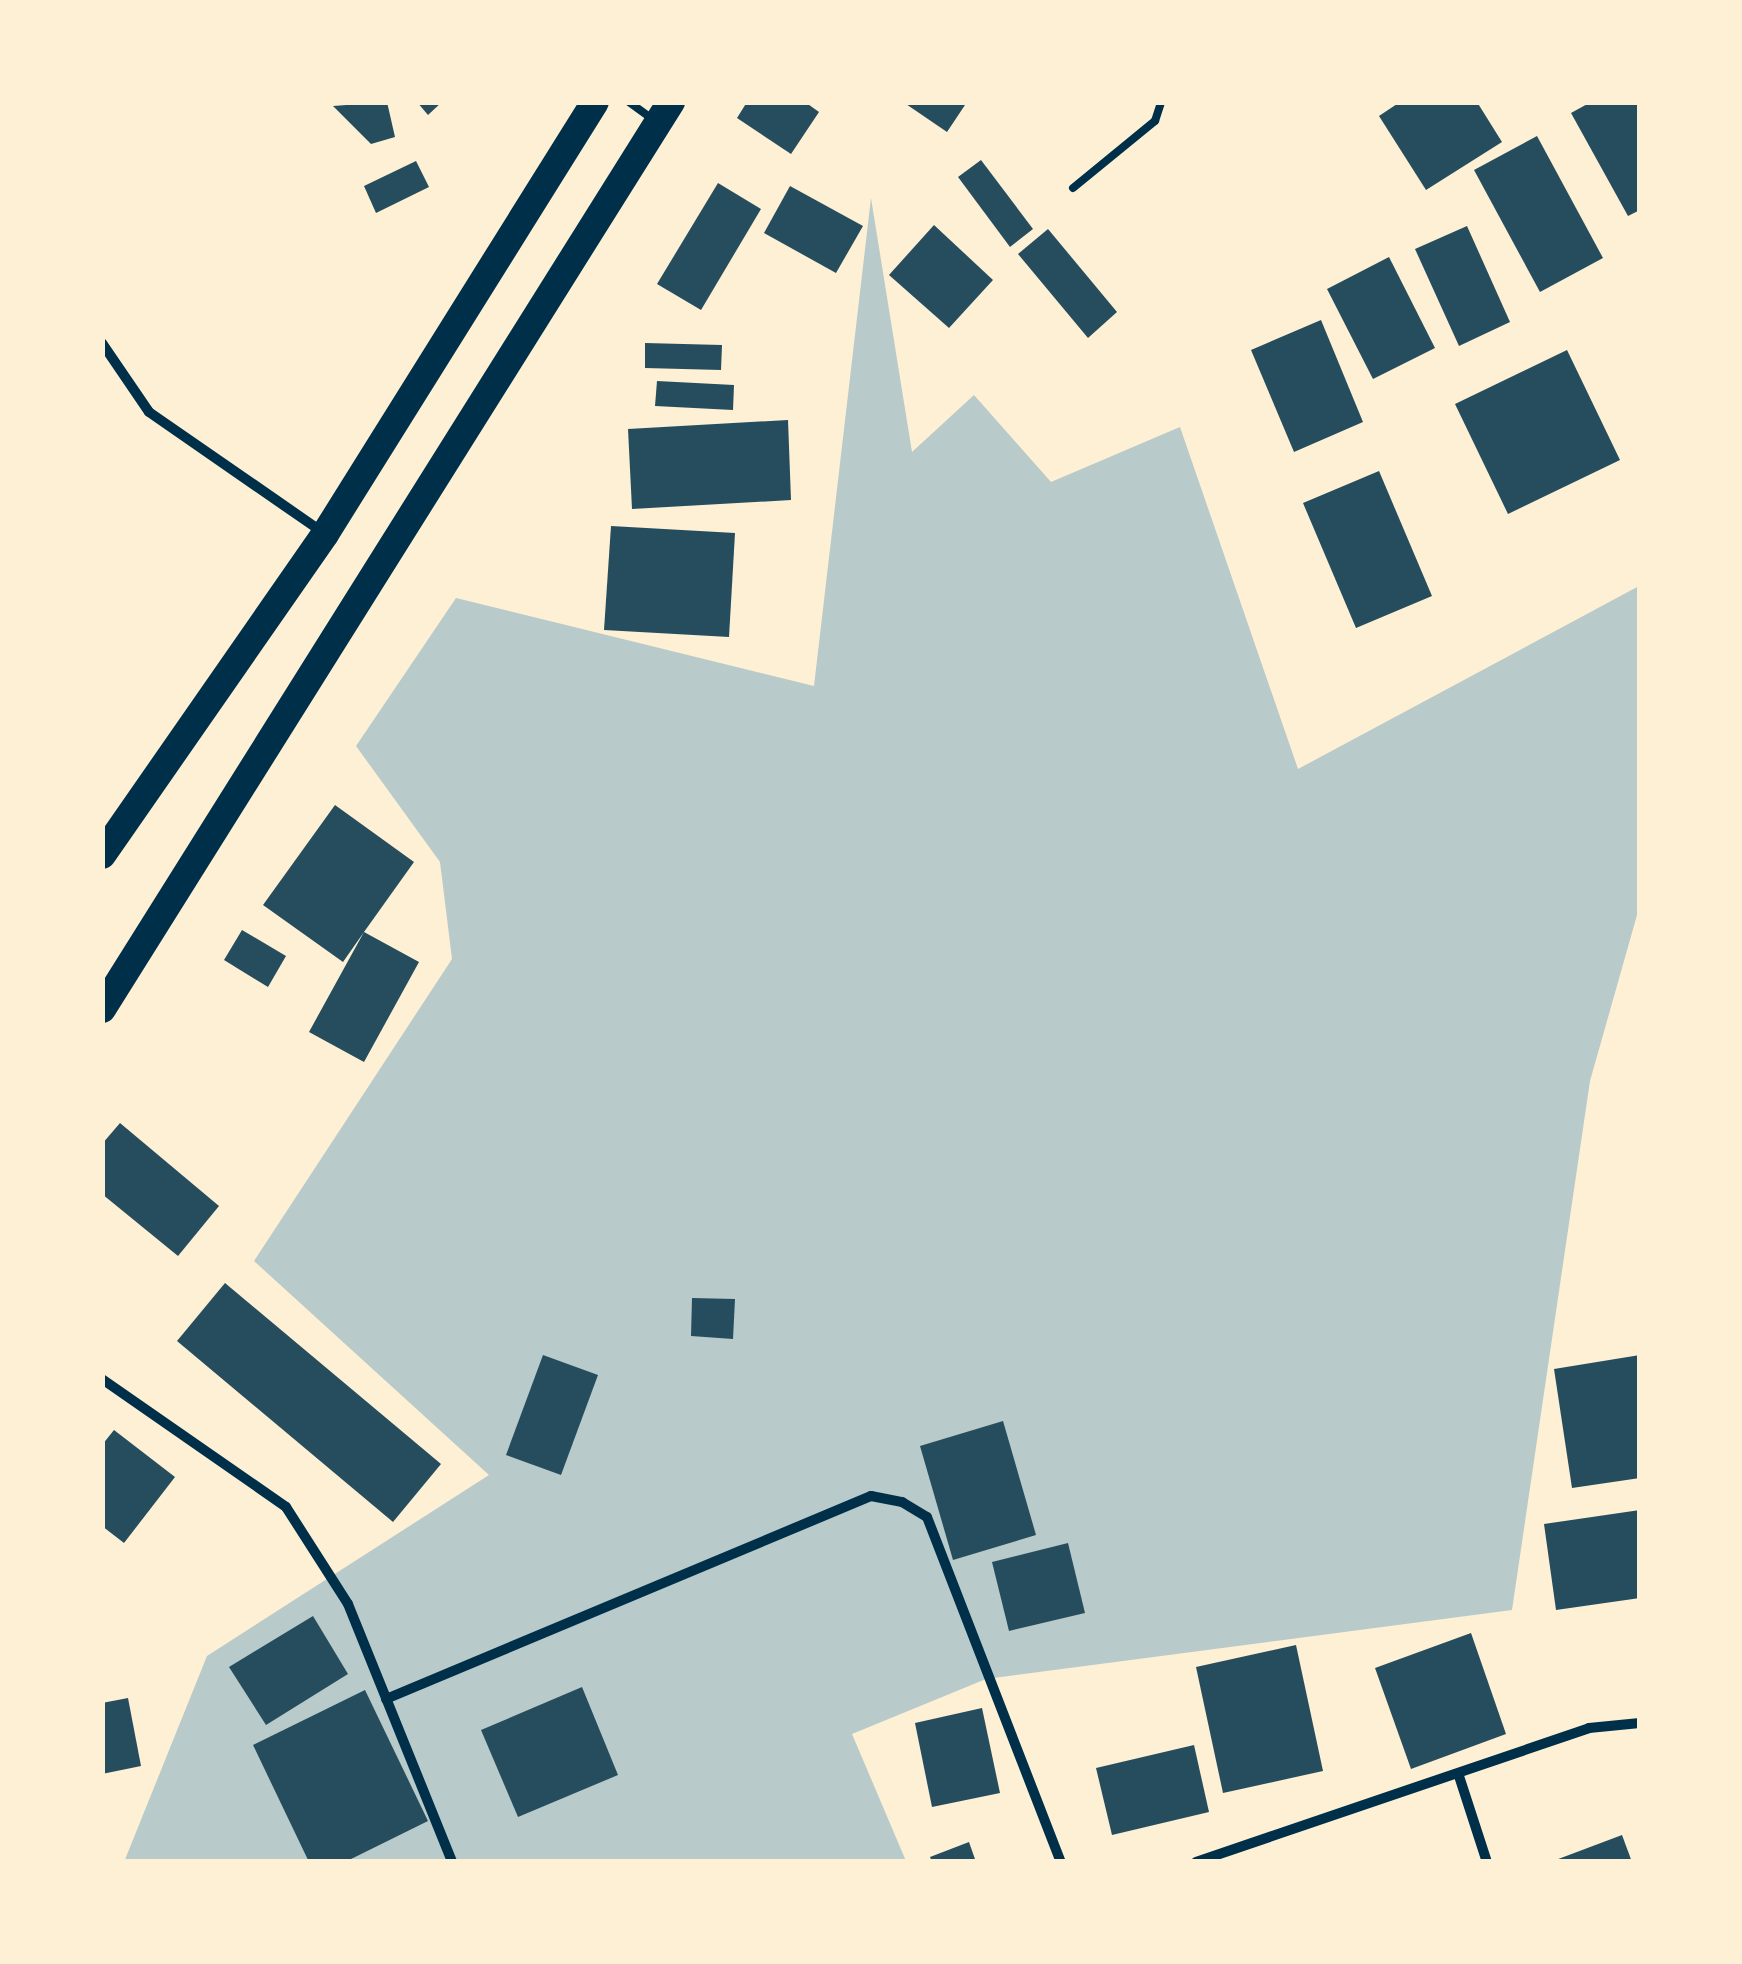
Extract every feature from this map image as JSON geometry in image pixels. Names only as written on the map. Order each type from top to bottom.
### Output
[{"type":"highway","points":[[102,856],[325,534],[595,102]]},
{"type":"highway","points":[[102,1008],[664,113]]},
{"type":"street","points":[[102,343],[149,412],[325,534]]},
{"type":"street","points":[[102,1379],[286,1507],[348,1604],[452,1862]]},
{"type":"street","points":[[386,1699],[872,1496],[902,1502],[927,1517],[1062,1862]]},
{"type":"street","points":[[1196,1862],[1459,1776],[1589,1728],[1640,1724]]},
{"type":"street","points":[[1459,1776],[1487,1862]]},
{"type":"lane","points":[[630,102],[664,113]]},
{"type":"lane","points":[[1073,188],[1154,120],[1161,102]]},
{"type":"shaded area","points":[[871,198],[912,452],[974,395],[1051,482],[1180,427],[1298,769],[1639,586],[1639,908],[1590,1081],[1512,1610],[986,1679],[852,1734],[906,1861],[124,1862],[207,1656],[489,1475],[254,1261],[452,959],[440,862],[356,746],[456,598],[814,686]]},
{"type":"building","points":[[387,102],[395,137],[371,144],[333,106]]},
{"type":"building","points":[[417,102],[442,102],[428,115]]},
{"type":"building","points":[[747,102],[805,102],[819,112],[791,154],[737,118]]},
{"type":"building","points":[[903,102],[967,102],[947,132]]},
{"type":"building","points":[[1400,102],[1477,102],[1502,142],[1426,190],[1379,116]]},
{"type":"building","points":[[1591,102],[1640,102],[1640,210],[1628,216],[1571,113]]},
{"type":"building","points":[[1537,136],[1603,258],[1540,292],[1474,170]]},
{"type":"building","points":[[981,160],[1033,229],[1010,247],[958,177]]},
{"type":"building","points":[[416,161],[429,187],[376,213],[364,186]]},
{"type":"building","points":[[718,183],[761,209],[701,310],[657,284]]},
{"type":"building","points":[[790,186],[863,226],[836,273],[764,233]]},
{"type":"building","points":[[934,225],[993,280],[949,328],[889,275]]},
{"type":"building","points":[[1467,226],[1510,322],[1459,346],[1415,249]]},
{"type":"building","points":[[1048,229],[1117,312],[1088,338],[1018,254]]},
{"type":"building","points":[[1389,257],[1435,348],[1373,379],[1327,289]]},
{"type":"building","points":[[1321,320],[1363,422],[1294,452],[1251,350]]},
{"type":"building","points":[[645,343],[722,345],[721,370],[645,368]]},
{"type":"building","points":[[1567,350],[1620,460],[1508,514],[1455,404]]},
{"type":"building","points":[[657,381],[734,385],[733,410],[655,406]]},
{"type":"building","points":[[788,420],[791,500],[632,509],[628,429]]},
{"type":"building","points":[[1379,471],[1432,596],[1356,628],[1303,503]]},
{"type":"building","points":[[611,526],[735,533],[729,637],[604,630]]},
{"type":"building","points":[[335,805],[414,862],[343,962],[263,905]]},
{"type":"building","points":[[242,930],[286,956],[268,987],[224,960]]},
{"type":"building","points":[[364,932],[419,962],[364,1062],[309,1032]]},
{"type":"building","points":[[120,1123],[219,1206],[178,1256],[102,1194],[102,1144]]},
{"type":"building","points":[[225,1283],[441,1464],[393,1522],[177,1341]]},
{"type":"building","points":[[692,1298],[735,1299],[733,1339],[691,1336]]},
{"type":"building","points":[[543,1355],[598,1375],[561,1475],[506,1455]]},
{"type":"building","points":[[1640,1355],[1640,1478],[1572,1488],[1554,1369]]},
{"type":"building","points":[[1003,1421],[1036,1535],[953,1560],[920,1446]]},
{"type":"building","points":[[114,1430],[175,1477],[124,1543],[102,1526],[102,1445]]},
{"type":"building","points":[[1640,1510],[1640,1598],[1556,1610],[1544,1524]]},
{"type":"building","points":[[1068,1543],[1085,1613],[1009,1631],[992,1562]]},
{"type":"building","points":[[313,1616],[348,1674],[266,1725],[229,1667]]},
{"type":"building","points":[[1471,1633],[1506,1734],[1411,1769],[1375,1668]]},
{"type":"building","points":[[1296,1645],[1323,1771],[1223,1793],[1196,1667]]},
{"type":"building","points":[[582,1687],[618,1775],[518,1817],[481,1730]]},
{"type":"building","points":[[365,1690],[428,1821],[345,1862],[309,1862],[253,1745]]},
{"type":"building","points":[[128,1698],[141,1766],[102,1774],[102,1703]]},
{"type":"building","points":[[982,1708],[1000,1793],[932,1807],[915,1723]]},
{"type":"building","points":[[1194,1745],[1209,1812],[1112,1835],[1096,1768]]},
{"type":"building","points":[[1622,1835],[1632,1862],[1553,1862],[1553,1861]]},
{"type":"building","points":[[969,1842],[976,1862],[932,1862],[930,1857]]}]
